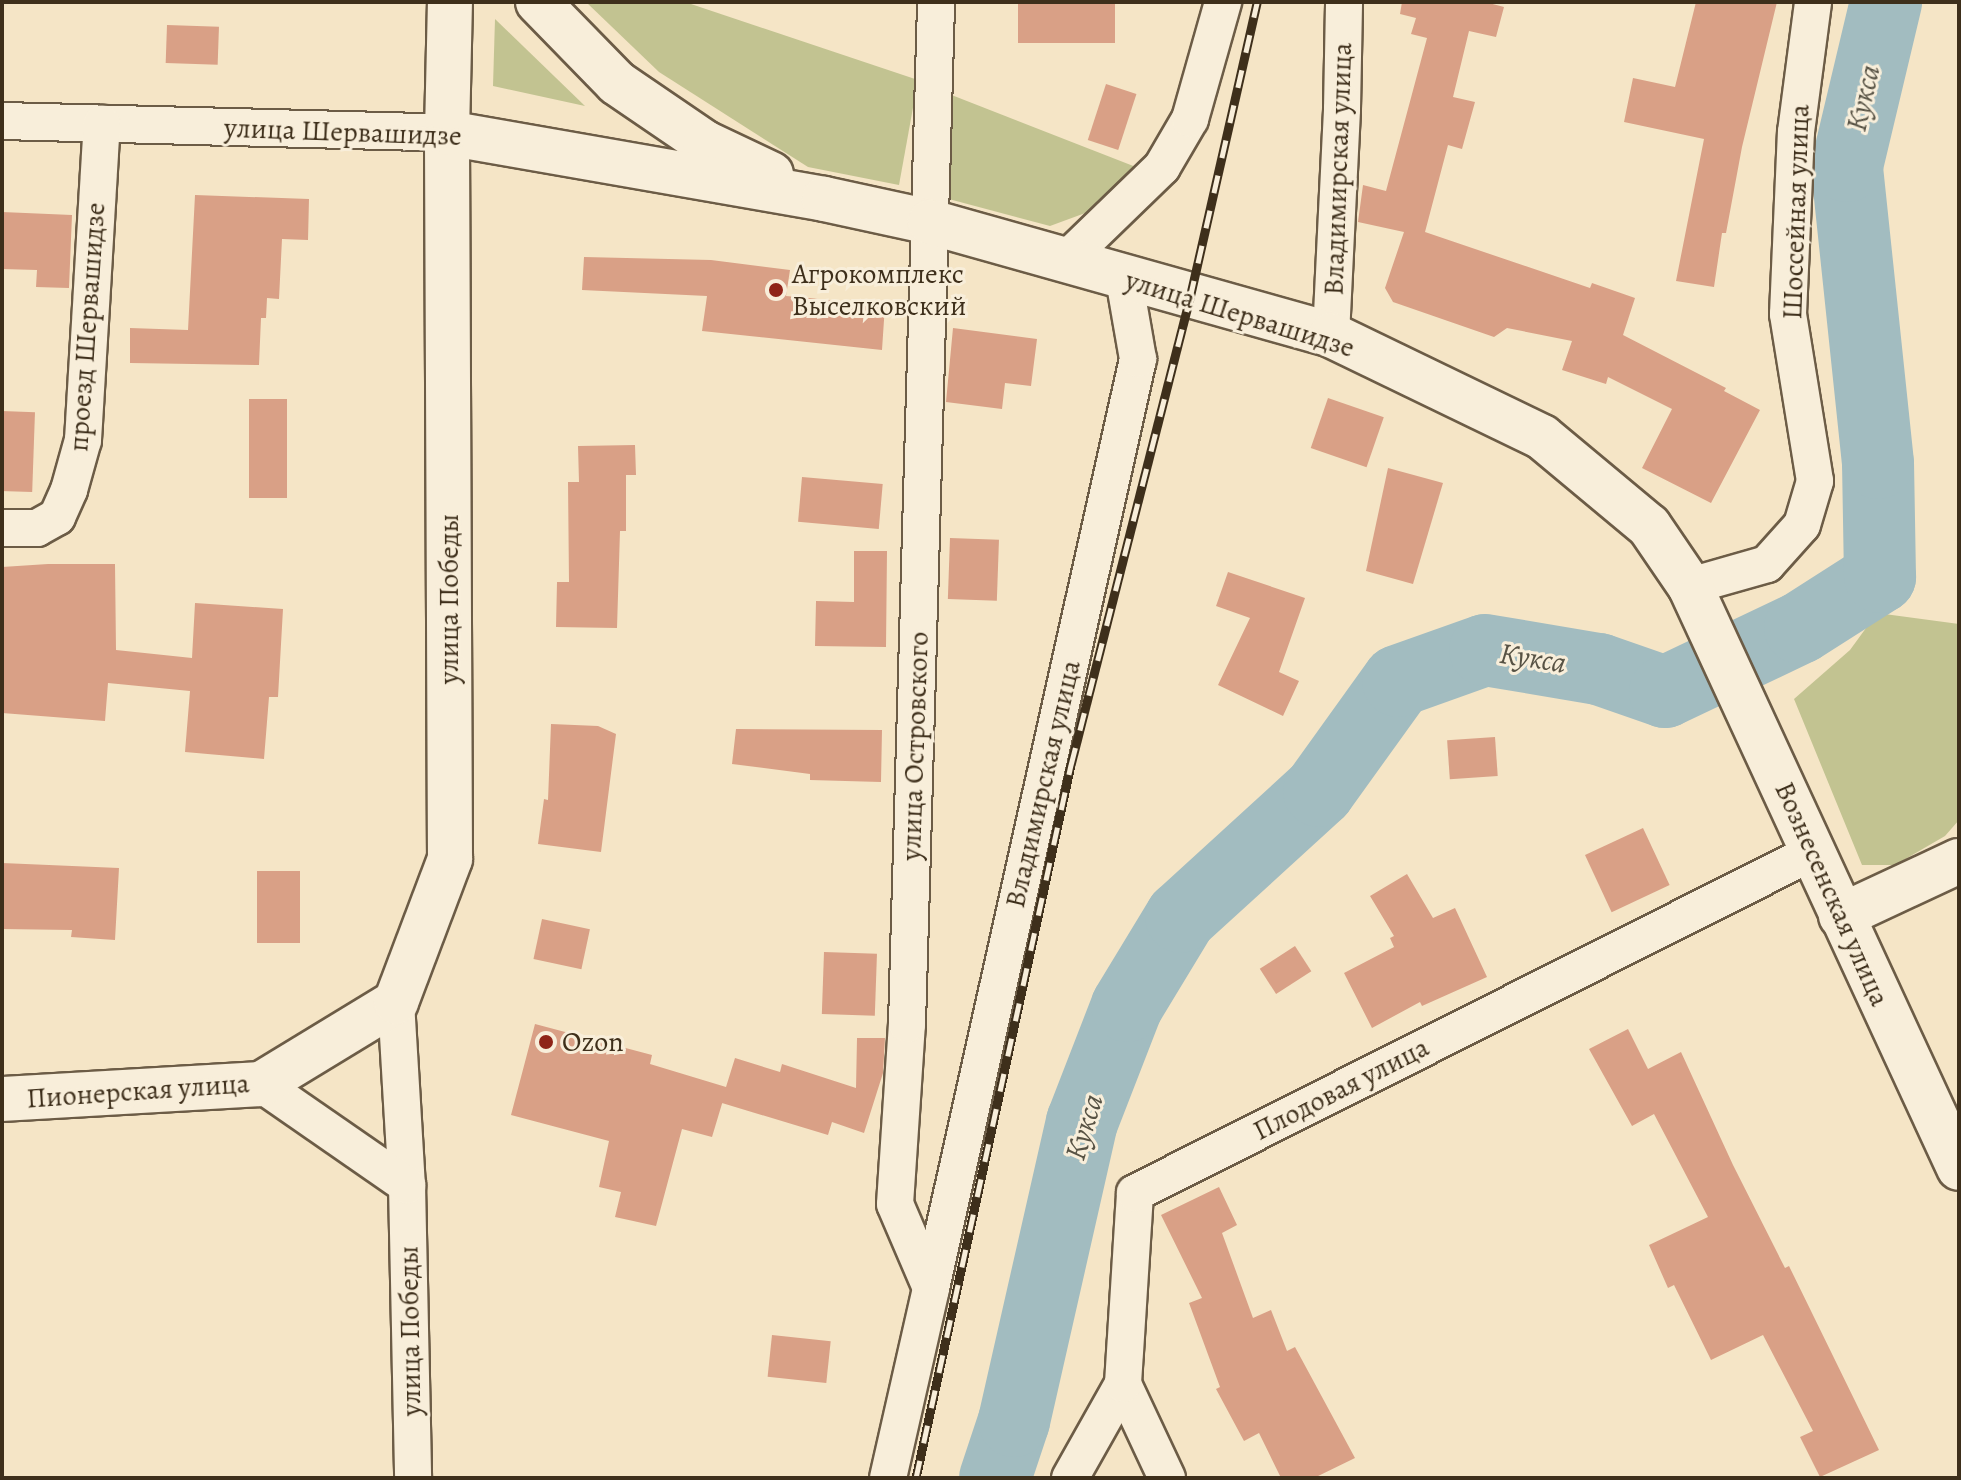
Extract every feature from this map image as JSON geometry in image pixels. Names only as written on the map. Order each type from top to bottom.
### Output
[{"type":"street","name":"улица Победы","points":[[413,1478],[407,1185],[396,1002],[450,859],[447,133],[450,2]]},
{"type":"street","name":"улица Шервашидзе","points":[[538,2],[617,83],[705,143],[824,199]]},
{"type":"street","name":"улица Островского","points":[[931,1288],[895,1204],[907,1024],[936,2]]},
{"type":"street","points":[[1065,261],[1162,167],[1190,119],[1223,2]]},
{"type":"street","name":"Владимирская улица","points":[[1331,335],[1344,2]]},
{"type":"street","name":"Шоссейная улица","points":[[1698,603],[1767,564],[1802,525],[1815,481],[1788,314],[1796,132],[1813,2]]},
{"type":"street","name":"улица Шервашидзе","points":[[2,121],[447,133],[824,199],[930,222],[1331,335],[1542,437],[1649,526],[1698,603]]},
{"type":"street","name":"проезд Шервашидзе","points":[[2,528],[37,528],[57,517],[69,490],[83,440],[102,124]]},
{"type":"street","name":"Владимирская улица","points":[[931,1288],[1138,359],[1124,279]]},
{"type":"street","name":"Вознесенская улица","points":[[1698,603],[1959,1168]]},
{"type":"street","name":"Плодовая улица","points":[[1167,1478],[1123,1384],[1135,1193],[1811,853]]},
{"type":"street","points":[[1841,916],[1959,861]]},
{"type":"street","name":"Пионерская улица","points":[[2,1099],[261,1084],[396,1002]]},
{"type":"street","points":[[261,1084],[407,1185]]},
{"type":"street","points":[[888,1478],[931,1288]]},
{"type":"street","points":[[1070,1478],[1123,1384]]},
{"type":"green space","points":[[586,2],[685,2],[918,80],[899,185],[808,167],[659,72]]},
{"type":"green space","points":[[495,19],[585,106],[493,86]]},
{"type":"green space","points":[[949,94],[1141,169],[1088,212],[1050,226],[945,198]]},
{"type":"green space","points":[[1877,613],[1959,624],[1959,820],[1945,836],[1895,865],[1862,865],[1794,699],[1850,650]]},
{"type":"building","points":[[1018,2],[1115,2],[1115,43],[1018,43]]},
{"type":"building","points":[[1402,2],[1485,2],[1504,7],[1496,37],[1469,31],[1453,97],[1475,102],[1462,149],[1448,145],[1425,232],[1590,288],[1592,283],[1635,298],[1623,335],[1726,388],[1724,391],[1760,410],[1711,503],[1642,468],[1672,409],[1608,377],[1606,384],[1562,370],[1572,341],[1507,328],[1494,337],[1393,302],[1385,288],[1404,232],[1358,222],[1363,185],[1386,191],[1427,38],[1411,34],[1416,18],[1400,14]]},
{"type":"building","points":[[1696,2],[1777,2],[1742,147],[1726,233],[1722,233],[1714,287],[1676,281],[1704,139],[1624,122],[1633,78],[1675,87]]},
{"type":"building","points":[[167,25],[219,27],[218,65],[166,63]]},
{"type":"building","points":[[1106,84],[1136,94],[1118,150],[1088,140]]},
{"type":"building","points":[[195,195],[309,199],[308,240],[282,239],[279,299],[267,298],[266,318],[261,318],[259,365],[130,363],[130,328],[188,330]]},
{"type":"building","points":[[2,212],[72,215],[69,288],[36,287],[37,270],[2,269]]},
{"type":"building","points":[[584,257],[711,260],[790,270],[786,296],[885,305],[882,350],[702,331],[707,296],[582,290]]},
{"type":"building","points":[[953,328],[1037,339],[1031,386],[1005,383],[1002,409],[946,402]]},
{"type":"building","points":[[1328,398],[1384,417],[1367,467],[1311,448]]},
{"type":"building","points":[[249,399],[287,399],[287,498],[249,498]]},
{"type":"building","points":[[2,411],[35,412],[32,492],[2,491]]},
{"type":"building","points":[[635,445],[636,475],[626,475],[626,531],[620,531],[617,628],[556,627],[557,582],[569,582],[568,482],[579,482],[578,446]]},
{"type":"building","points":[[1388,468],[1443,483],[1413,584],[1366,571]]},
{"type":"building","points":[[802,477],[883,484],[879,529],[798,522]]},
{"type":"building","points":[[950,538],[999,540],[997,601],[948,599]]},
{"type":"building","points":[[854,551],[887,551],[886,647],[815,646],[816,601],[854,602]]},
{"type":"building","points":[[115,564],[116,650],[192,658],[195,603],[283,609],[278,697],[269,697],[264,759],[185,752],[190,691],[108,683],[105,721],[2,713],[2,567]]},
{"type":"building","points":[[1228,572],[1305,598],[1279,672],[1299,681],[1283,716],[1218,685],[1250,618],[1216,606]]},
{"type":"building","points":[[551,724],[598,726],[616,734],[601,852],[538,844],[544,799],[548,800]]},
{"type":"building","points":[[736,729],[882,730],[881,782],[810,780],[810,774],[732,764]]},
{"type":"building","points":[[1495,737],[1498,776],[1450,779],[1447,740]]},
{"type":"building","points":[[1643,828],[1670,885],[1612,912],[1585,855]]},
{"type":"building","points":[[2,863],[119,868],[115,940],[71,937],[72,930],[2,929]]},
{"type":"building","points":[[257,871],[300,871],[300,943],[257,943]]},
{"type":"building","points":[[1407,874],[1433,918],[1455,908],[1487,977],[1422,1006],[1420,1002],[1372,1028],[1344,973],[1394,947],[1390,938],[1394,936],[1370,896]]},
{"type":"building","points":[[542,919],[590,929],[581,969],[533,959]]},
{"type":"building","points":[[1295,946],[1311,971],[1276,994],[1260,969]]},
{"type":"building","points":[[824,952],[877,954],[875,1016],[822,1014]]},
{"type":"building","points":[[535,1024],[652,1055],[650,1064],[726,1087],[735,1058],[780,1072],[782,1064],[856,1088],[857,1038],[885,1038],[883,1073],[864,1133],[832,1122],[828,1135],[722,1103],[712,1137],[682,1129],[656,1226],[615,1217],[621,1192],[599,1187],[609,1141],[511,1115]]},
{"type":"building","points":[[1628,1029],[1648,1069],[1681,1052],[1733,1165],[1785,1268],[1789,1266],[1879,1450],[1820,1477],[1800,1437],[1813,1431],[1763,1335],[1711,1360],[1674,1285],[1668,1288],[1649,1245],[1708,1217],[1654,1114],[1632,1126],[1589,1049]]},
{"type":"building","points":[[1219,1187],[1237,1225],[1222,1233],[1253,1318],[1271,1310],[1287,1351],[1295,1347],[1355,1458],[1314,1478],[1281,1478],[1259,1433],[1244,1441],[1216,1389],[1220,1387],[1189,1303],[1202,1298],[1161,1215]]},
{"type":"building","points":[[772,1335],[831,1341],[826,1383],[768,1377]]},
{"type":"waterway","name":"Кукса","points":[[995,1478],[1014,1421],[1082,1122],[1127,1006],[1181,917],[1319,791],[1398,681],[1485,650],[1599,669],[1665,692],[1800,628],[1880,577],[1878,463],[1847,166],[1886,2]]},
{"type":"railway","points":[[916,1478],[1071,765],[1190,298],[1257,2]]},
{"type":"place","name":"Агрокомплекс Выселковский","points":[[776,290]]},
{"type":"place","name":"Ozon","points":[[546,1042]]}]
